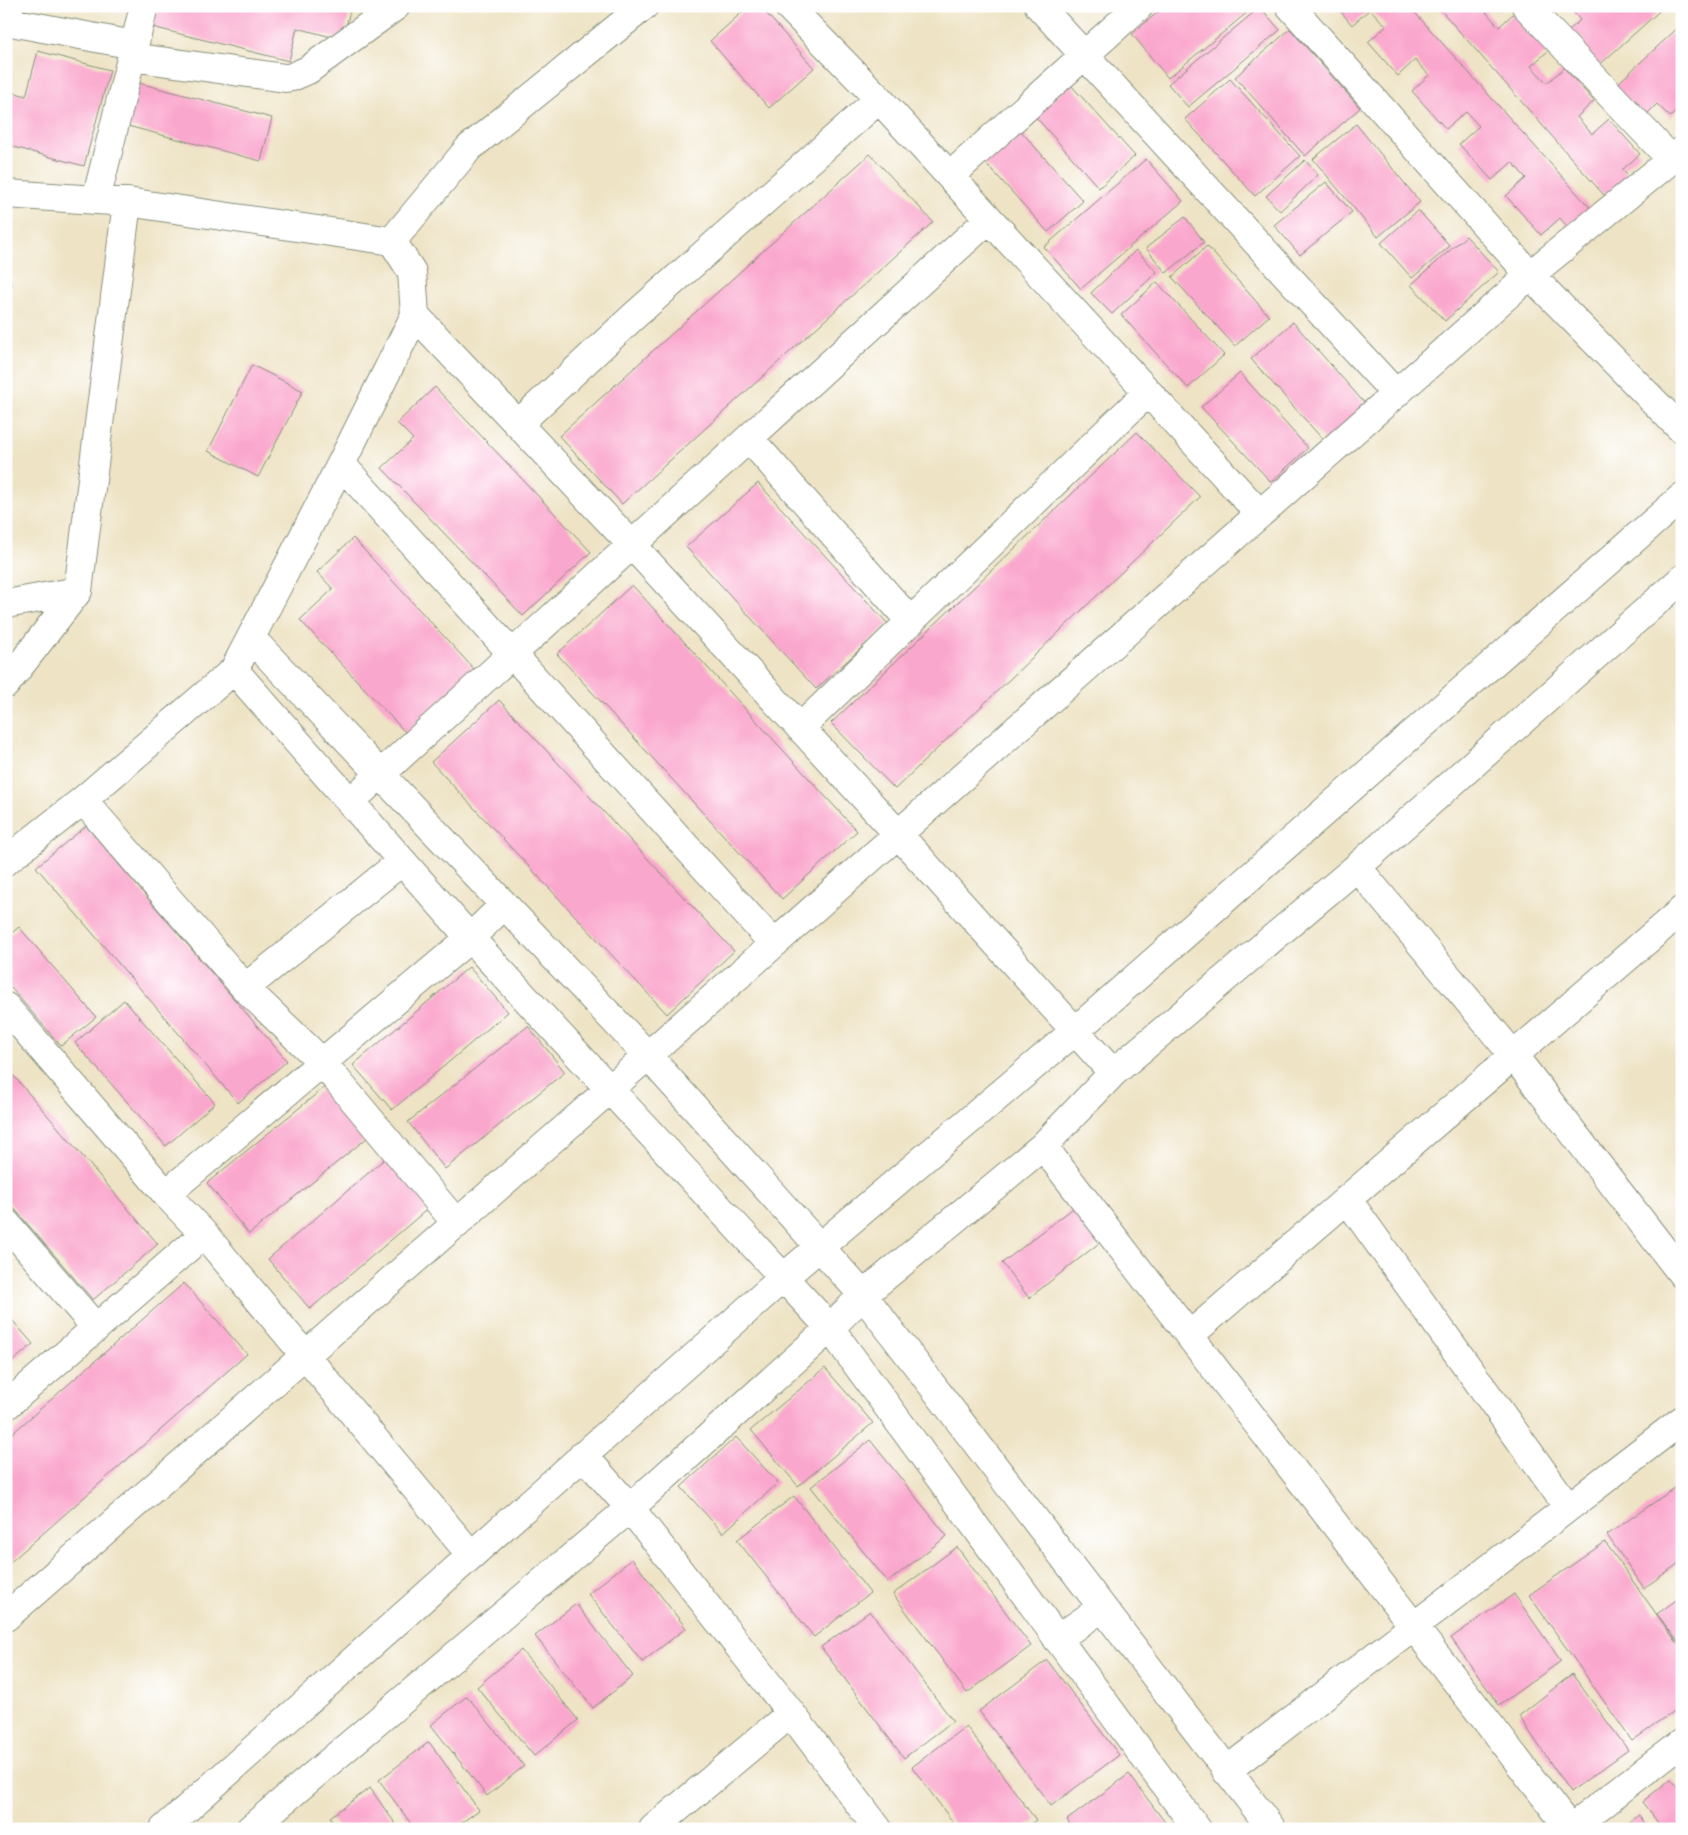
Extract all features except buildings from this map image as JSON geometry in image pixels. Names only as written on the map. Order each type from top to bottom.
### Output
[{"type":"street","points":[[96,200],[144,6]]},
{"type":"street","points":[[6,12],[16,23],[132,51],[285,78],[308,70],[396,6]]},
{"type":"street","points":[[392,241],[469,148],[644,6]]},
{"type":"street","points":[[788,6],[879,99],[1260,514]]},
{"type":"street","points":[[1039,6],[1396,394]]},
{"type":"street","points":[[950,176],[1139,6]]},
{"type":"street","points":[[1290,6],[1530,275],[1682,430]]},
{"type":"street","points":[[6,1617],[306,1357],[648,1056],[1530,275],[1677,156],[1536,10]]},
{"type":"street","points":[[518,424],[634,316],[879,99]]},
{"type":"street","points":[[6,194],[127,202],[392,241],[412,272],[415,315],[341,464],[234,670],[83,800],[6,861]]},
{"type":"street","points":[[6,684],[78,592],[127,202]]},
{"type":"street","points":[[350,802],[989,219]]},
{"type":"street","points":[[415,315],[632,545],[898,834],[1113,1073]]},
{"type":"street","points":[[800,728],[1148,392]]},
{"type":"street","points":[[749,438],[911,622]]},
{"type":"street","points":[[341,464],[774,943]]},
{"type":"street","points":[[164,1829],[784,1277],[1075,1031],[1682,498]]},
{"type":"street","points":[[250,1829],[630,1508],[830,1328],[863,1295],[1043,1146],[1113,1073],[1358,867],[1682,579]]},
{"type":"street","points":[[6,604],[78,592]]},
{"type":"street","points":[[251,638],[648,1056],[863,1295],[1272,1829]]},
{"type":"street","points":[[234,670],[470,938],[830,1328],[1197,1829]]},
{"type":"street","points":[[83,800],[245,988],[322,1062],[457,1224]]},
{"type":"street","points":[[245,988],[402,862]]},
{"type":"street","points":[[1358,867],[1514,1056],[1682,1274]]},
{"type":"street","points":[[166,1194],[470,938],[504,905]]},
{"type":"street","points":[[1190,1335],[1680,914]]},
{"type":"street","points":[[6,1007],[166,1194],[204,1234],[471,1555]]},
{"type":"street","points":[[1043,1146],[1190,1335],[1412,1627],[1570,1829],[1682,1742]]},
{"type":"street","points":[[1347,1199],[1568,1507]]},
{"type":"street","points":[[6,1223],[96,1328]]},
{"type":"street","points":[[6,1406],[204,1234]]},
{"type":"street","points":[[1226,1771],[1682,1420]]},
{"type":"street","points":[[583,1455],[630,1508],[791,1713],[878,1829]]},
{"type":"street","points":[[1057,1639],[1102,1608]]},
{"type":"street","points":[[653,1829],[791,1713]]}]
